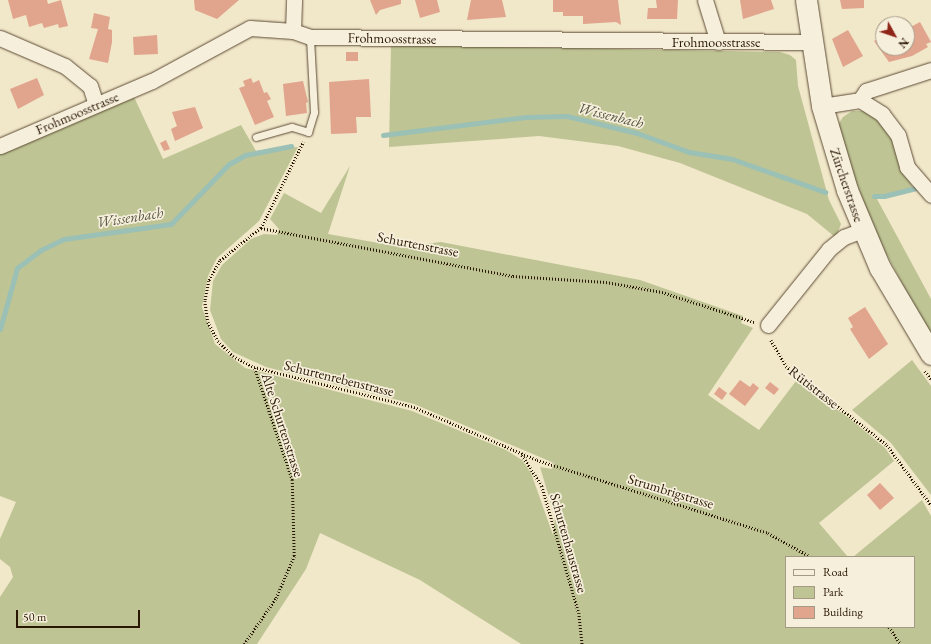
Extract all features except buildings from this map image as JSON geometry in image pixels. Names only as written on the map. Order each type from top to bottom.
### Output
[{"type":"main road","name":"Zürcherstrasse","points":[[806,0],[811,42],[822,106],[845,183],[862,230],[903,310],[931,354]]},
{"type":"street","points":[[294,0],[294,31]]},
{"type":"street","points":[[705,0],[718,42]]},
{"type":"street","name":"Frohmoosstrasse","points":[[0,146],[152,81],[250,28],[294,31],[310,37],[811,42]]},
{"type":"street","points":[[0,38],[65,66],[90,86],[96,104]]},
{"type":"street","points":[[860,100],[866,92],[931,70]]},
{"type":"street","points":[[822,106],[860,100],[882,114],[898,135],[907,167],[931,195]]},
{"type":"street","points":[[768,325],[829,249],[844,237],[862,230]]},
{"type":"lane","points":[[256,137],[292,127],[308,132],[314,112],[310,37]]},
{"type":"path","points":[[261,228],[308,132]]},
{"type":"path","name":"Schurtenstrasse","points":[[261,228],[513,276],[606,282],[662,292],[768,325]]},
{"type":"path","name":"Schurtenrebenstrasse","points":[[261,228],[220,261],[209,281],[205,301],[208,322],[218,341],[233,356],[254,367],[414,407],[522,454]]},
{"type":"path","name":"Rütistrasse","points":[[768,325],[772,342],[786,366],[887,445],[931,505]]},
{"type":"path","name":"Alte Schurtenstrasse","points":[[244,644],[276,598],[294,556],[292,480],[254,367]]},
{"type":"path","name":"Strumbrigstrasse","points":[[522,454],[768,533],[809,556]]},
{"type":"path","name":"Schurtenhaustrasse","points":[[522,454],[542,486],[579,613],[582,644]]},
{"type":"path","points":[[890,628],[901,644]]},
{"type":"green space","points":[[391,45],[780,52],[790,55],[796,60],[798,86],[829,200],[841,224],[838,232],[835,237],[807,214],[680,163],[618,146],[539,136],[389,147]]},
{"type":"green space","points":[[134,97],[163,159],[241,125],[256,151],[298,147],[259,221],[217,258],[208,276],[202,307],[215,344],[245,368],[412,411],[506,450],[522,460],[531,473],[553,535],[555,517],[540,467],[552,469],[554,463],[414,404],[266,367],[233,352],[221,339],[210,310],[213,281],[222,265],[251,239],[264,234],[277,235],[279,229],[270,219],[284,193],[321,213],[350,166],[328,234],[401,247],[441,242],[640,280],[743,316],[741,323],[753,328],[708,395],[759,430],[796,381],[849,418],[885,448],[894,461],[819,523],[847,556],[785,556],[785,628],[915,628],[915,556],[854,556],[922,500],[931,516],[931,644],[521,644],[420,580],[320,533],[306,569],[257,644],[0,644],[0,597],[13,577],[10,567],[0,559],[0,539],[16,502],[0,496],[0,154]]},
{"type":"green space","points":[[852,111],[864,111],[876,116],[891,137],[903,171],[914,189],[877,199],[931,299],[931,337],[875,233],[850,165],[838,125],[843,117]]},
{"type":"green space","points":[[912,360],[931,386],[931,495],[891,443],[852,410]]},
{"type":"waterway","name":"Wissenbach","points":[[383,135],[526,117],[567,116],[637,133],[689,152],[732,159],[825,192]]},
{"type":"waterway","name":"Wissenbach","points":[[0,329],[17,268],[41,250],[64,239],[171,224],[229,164],[245,155],[291,146]]},
{"type":"waterway","name":"Wissenbach","points":[[874,196],[884,196],[915,188]]}]
